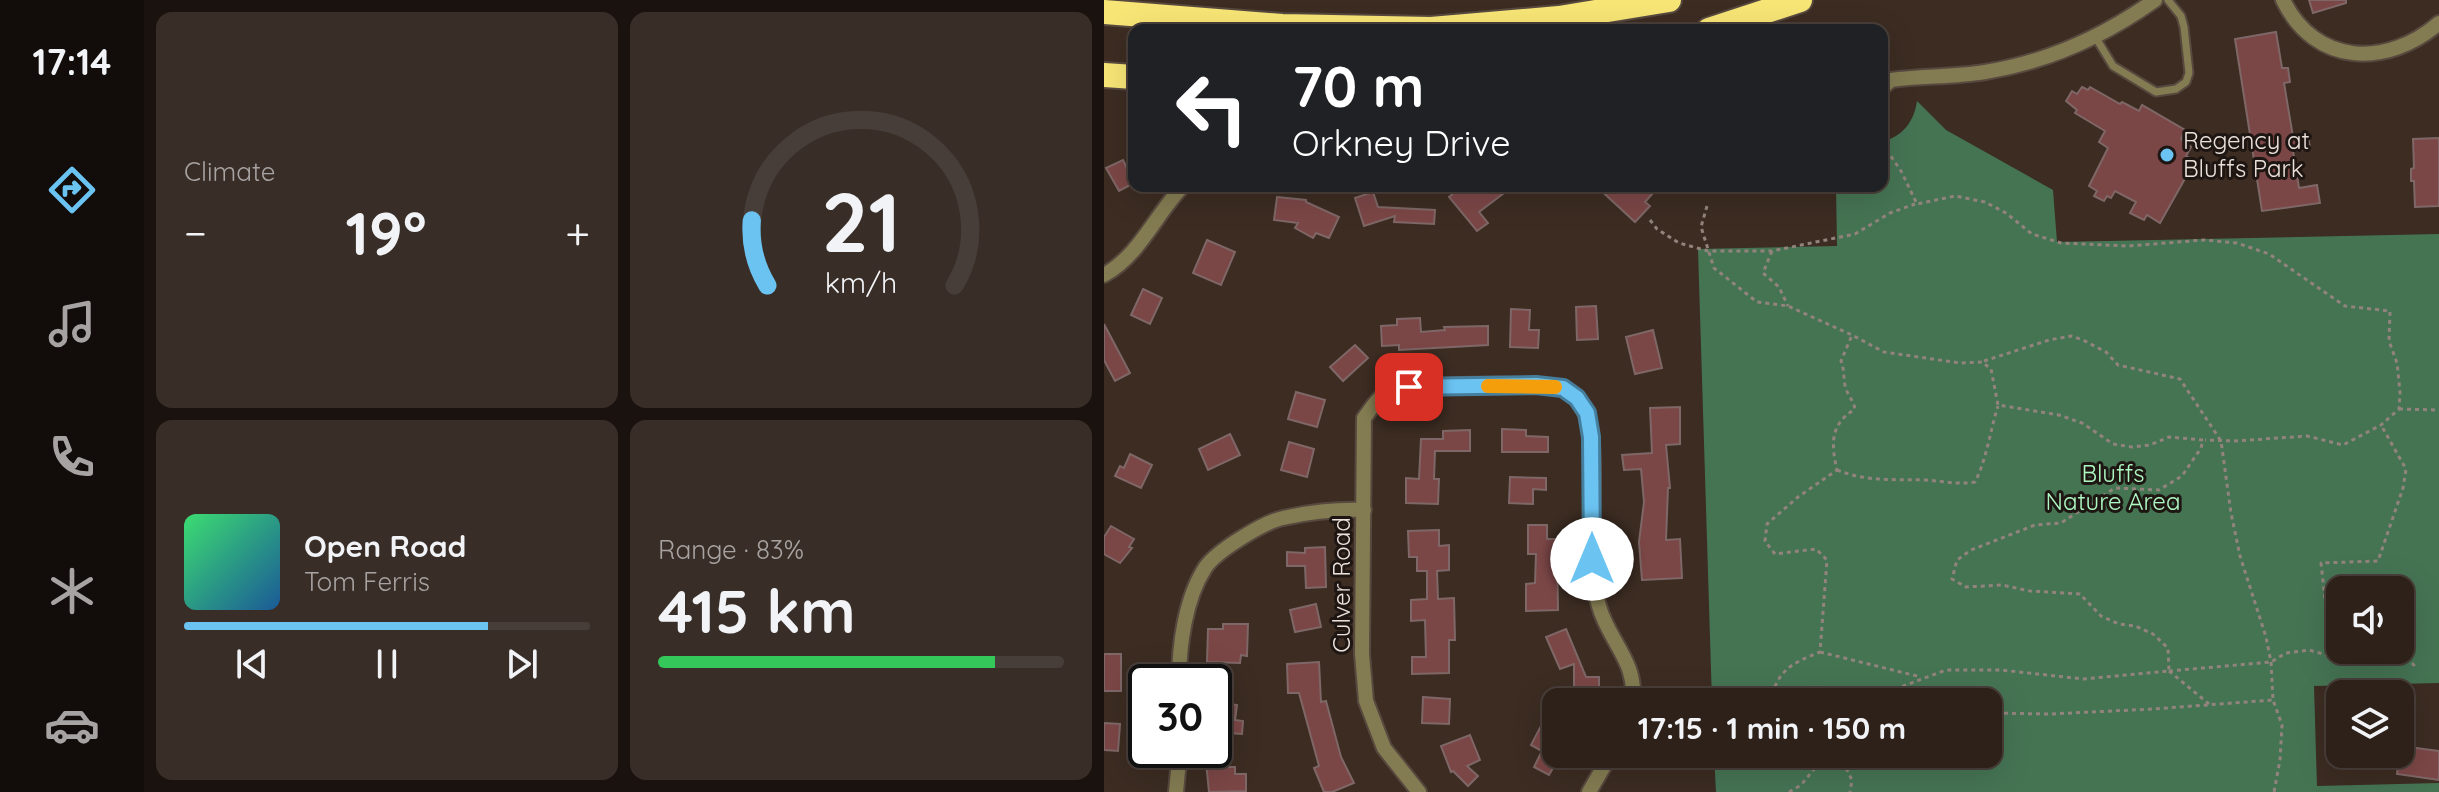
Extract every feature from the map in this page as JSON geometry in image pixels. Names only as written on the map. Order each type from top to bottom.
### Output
[{"type":"highway","points":[[1489,24],[1559,18],[1669,0]]},
{"type":"highway","points":[[1727,24],[1800,0]]},
{"type":"highway","points":[[1104,12],[1257,24]]},
{"type":"highway","points":[[1104,75],[1128,77]]},
{"type":"street","points":[[1888,83],[1981,73],[2042,59],[2096,38],[2155,0]]},
{"type":"street","points":[[2283,0],[2290,16],[2303,30],[2317,42],[2339,51],[2361,54],[2391,51],[2426,35],[2439,23]]},
{"type":"street","points":[[1104,275],[1129,257],[1177,192]]},
{"type":"street","name":"Culver Road","points":[[1419,792],[1384,748],[1366,701],[1362,654],[1364,418],[1382,396],[1409,387],[1536,385],[1563,388],[1577,398],[1587,413],[1591,437],[1592,559],[1599,608],[1629,665],[1632,688]]},
{"type":"street","points":[[1179,664],[1189,605],[1206,567],[1219,554],[1280,518],[1341,509],[1364,510]]},
{"type":"street","points":[[1176,792],[1178,768]]},
{"type":"street","points":[[1589,792],[1603,768]]},
{"type":"lane","points":[[2096,38],[2113,66],[2156,92],[2176,89],[2186,82],[2189,73],[2181,16],[2168,0]]},
{"type":"path","points":[[1888,152],[1917,204]]},
{"type":"path","points":[[1650,220],[1657,229],[1679,243],[1708,251],[1772,251],[1855,234],[1890,213],[1955,196],[1985,202],[2006,213],[2032,234],[2061,243],[2128,246],[2204,240],[2237,243],[2269,254],[2345,306],[2390,311],[2389,341],[2397,363],[2399,409]]},
{"type":"path","points":[[1707,206],[1701,227],[1714,268],[1757,302],[1788,306],[1884,352],[1960,363],[1982,362],[2071,336],[2106,352],[2118,365],[2180,379],[2221,441],[2237,542],[2266,637],[2273,700],[2282,725],[2274,792]]},
{"type":"path","points":[[1772,251],[1763,273],[1779,287],[1788,306]]},
{"type":"path","points":[[1837,470],[1834,458],[1836,426],[1842,417],[1855,409],[1845,388],[1841,361],[1852,335]]},
{"type":"path","points":[[1837,470],[1858,478],[1910,482],[1925,480],[1958,485],[1975,482],[1985,463],[1998,405],[1991,369],[1982,362]]},
{"type":"path","points":[[1998,405],[2059,415],[2082,423],[2113,444],[2123,445],[2150,445],[2169,437],[2221,441],[2307,436],[2343,445],[2381,425],[2399,409],[2439,410]]},
{"type":"path","points":[[2326,608],[2321,563],[2378,561],[2403,488],[2406,469],[2381,425]]},
{"type":"path","points":[[2203,440],[2182,476],[2159,490],[2115,488],[2061,523],[2035,525],[1992,540],[1957,560],[1952,579],[1966,587],[2002,585],[2030,591],[2080,594],[2101,616],[2153,634],[2168,648],[2169,671],[2212,706]]},
{"type":"path","points":[[1820,652],[1827,560],[1816,549],[1775,554],[1765,541],[1767,524],[1798,497],[1837,470]]},
{"type":"path","points":[[1895,688],[1946,670],[2001,670],[2083,679],[2271,662],[2286,653],[2309,650],[2326,653]]},
{"type":"path","points":[[1773,688],[1775,680],[1798,661],[1820,652],[1921,677]]},
{"type":"path","points":[[2413,664],[2417,669]]},
{"type":"path","points":[[2002,713],[2050,714],[2273,700]]},
{"type":"path","points":[[1789,792],[1801,785],[1815,768]]},
{"type":"path","points":[[1846,768],[1852,780],[1850,792]]},
{"type":"green space","name":"Bluffs Nature Area","points":[[1917,101],[1946,130],[2053,190],[2057,242],[2439,234],[2439,683],[2326,680],[2326,686],[2314,686],[2317,786],[2439,783],[2439,792],[1716,792],[1715,768],[2002,768],[2002,688],[1712,688],[1698,249],[1837,246],[1836,192],[1888,192],[1888,139],[1902,132],[1910,122]]},
{"type":"building","points":[[2309,0],[2346,0],[2346,3],[2313,13]]},
{"type":"building","points":[[2276,32],[2282,68],[2288,68],[2290,82],[2284,83],[2293,137],[2308,135],[2310,149],[2293,151],[2299,188],[2317,185],[2320,203],[2262,211],[2235,39]]},
{"type":"building","name":"Regency at Bluffs Park","points":[[2082,87],[2088,90],[2090,87],[2139,111],[2142,105],[2185,130],[2181,139],[2191,147],[2186,156],[2195,161],[2160,223],[2147,215],[2144,220],[2130,213],[2136,202],[2115,191],[2111,198],[2107,196],[2104,201],[2094,196],[2097,191],[2089,186],[2108,148],[2099,142],[2105,131],[2075,113],[2077,110],[2066,101],[2072,91],[2077,94]]},
{"type":"building","points":[[2439,138],[2439,206],[2415,207],[2414,181],[2411,181],[2413,139]]},
{"type":"building","points":[[1123,160],[1128,170],[1128,186],[1119,191],[1106,168]]},
{"type":"building","points":[[1373,192],[1378,207],[1435,210],[1434,224],[1394,222],[1395,216],[1364,226],[1355,198]]},
{"type":"building","points":[[1455,192],[1504,193],[1479,212],[1488,223],[1477,231],[1449,197]]},
{"type":"building","points":[[1602,192],[1652,192],[1645,202],[1650,206],[1635,222]]},
{"type":"building","points":[[1277,197],[1306,200],[1339,217],[1329,238],[1316,233],[1313,238],[1295,228],[1298,223],[1274,220]]},
{"type":"building","points":[[1207,240],[1235,252],[1221,285],[1193,273]]},
{"type":"building","points":[[1143,289],[1162,298],[1150,324],[1131,315]]},
{"type":"building","points":[[1596,306],[1598,339],[1577,340],[1576,307]]},
{"type":"building","points":[[1511,309],[1530,310],[1529,330],[1539,330],[1538,348],[1510,347]]},
{"type":"building","points":[[1420,318],[1421,332],[1445,330],[1444,327],[1488,326],[1488,345],[1399,350],[1399,345],[1382,346],[1381,326],[1397,325],[1397,319]]},
{"type":"building","points":[[1104,324],[1130,373],[1115,381],[1104,360]]},
{"type":"building","points":[[1653,330],[1662,368],[1635,374],[1626,337]]},
{"type":"building","points":[[1355,345],[1368,358],[1343,381],[1330,367]]},
{"type":"building","points":[[1296,392],[1325,400],[1317,427],[1288,419]]},
{"type":"building","points":[[1680,407],[1680,444],[1666,445],[1670,488],[1666,540],[1680,539],[1682,578],[1642,580],[1639,542],[1644,502],[1641,469],[1624,470],[1622,455],[1652,453],[1650,408]]},
{"type":"building","points":[[1502,429],[1526,430],[1526,436],[1548,437],[1548,452],[1502,452]]},
{"type":"building","points":[[1470,430],[1470,451],[1435,451],[1434,479],[1439,479],[1438,504],[1406,503],[1406,478],[1419,479],[1421,439],[1443,439],[1443,431]]},
{"type":"building","points":[[1230,434],[1240,455],[1208,470],[1199,449]]},
{"type":"building","points":[[1289,442],[1314,449],[1307,477],[1281,470]]},
{"type":"building","points":[[1130,454],[1152,465],[1141,488],[1115,476],[1120,466],[1124,468]]},
{"type":"building","points":[[1510,477],[1546,478],[1546,490],[1533,489],[1533,504],[1509,503]]},
{"type":"building","points":[[1528,525],[1547,525],[1547,539],[1557,539],[1558,610],[1526,611],[1526,584],[1535,583],[1536,554],[1528,554]]},
{"type":"building","points":[[1111,526],[1134,539],[1129,547],[1132,548],[1120,563],[1104,554],[1104,537]]},
{"type":"building","points":[[1439,530],[1439,546],[1449,545],[1449,570],[1437,571],[1438,599],[1454,598],[1455,640],[1449,640],[1449,673],[1412,674],[1412,657],[1426,657],[1425,620],[1411,621],[1411,600],[1427,599],[1427,571],[1417,571],[1417,557],[1409,557],[1408,531]]},
{"type":"building","points":[[1325,547],[1326,587],[1306,588],[1305,566],[1287,566],[1287,552],[1305,553],[1305,548]]},
{"type":"building","points":[[1316,604],[1321,627],[1295,632],[1290,610]]},
{"type":"building","points":[[1223,624],[1248,624],[1247,656],[1241,655],[1240,663],[1207,662],[1208,629],[1223,629]]},
{"type":"building","points":[[1566,629],[1586,677],[1599,677],[1599,688],[1574,688],[1574,664],[1560,669],[1546,637]]},
{"type":"building","points":[[1104,654],[1121,654],[1121,691],[1104,691]]},
{"type":"building","points":[[1319,662],[1321,702],[1326,701],[1341,757],[1354,783],[1332,792],[1324,792],[1314,768],[1319,766],[1299,693],[1288,693],[1287,664]]},
{"type":"building","points":[[1423,697],[1450,699],[1449,724],[1422,723]]},
{"type":"building","points":[[1232,704],[1237,705],[1235,720],[1243,721],[1242,734],[1232,733]]},
{"type":"building","points":[[1104,723],[1120,724],[1118,751],[1104,750]]},
{"type":"building","points":[[1542,724],[1542,751],[1531,745]]},
{"type":"building","points":[[1470,735],[1480,760],[1467,766],[1478,776],[1468,786],[1451,772],[1441,746]]},
{"type":"building","points":[[2414,748],[2439,751],[2439,780],[2397,774],[2398,768],[2414,768]]},
{"type":"building","points":[[1542,751],[1542,768],[1553,768],[1549,775],[1534,767]]},
{"type":"building","points":[[1235,767],[1235,774],[1246,774],[1246,791],[1209,792],[1207,768]]},
{"type":"slow traffic","points":[[1488,386],[1555,387]]},
{"type":"place","name":"Regency at Bluffs Park","points":[[2167,155]]},
{"type":"route","points":[[1409,387],[1536,385],[1563,388],[1577,398],[1587,413],[1591,437],[1592,559]]}]
